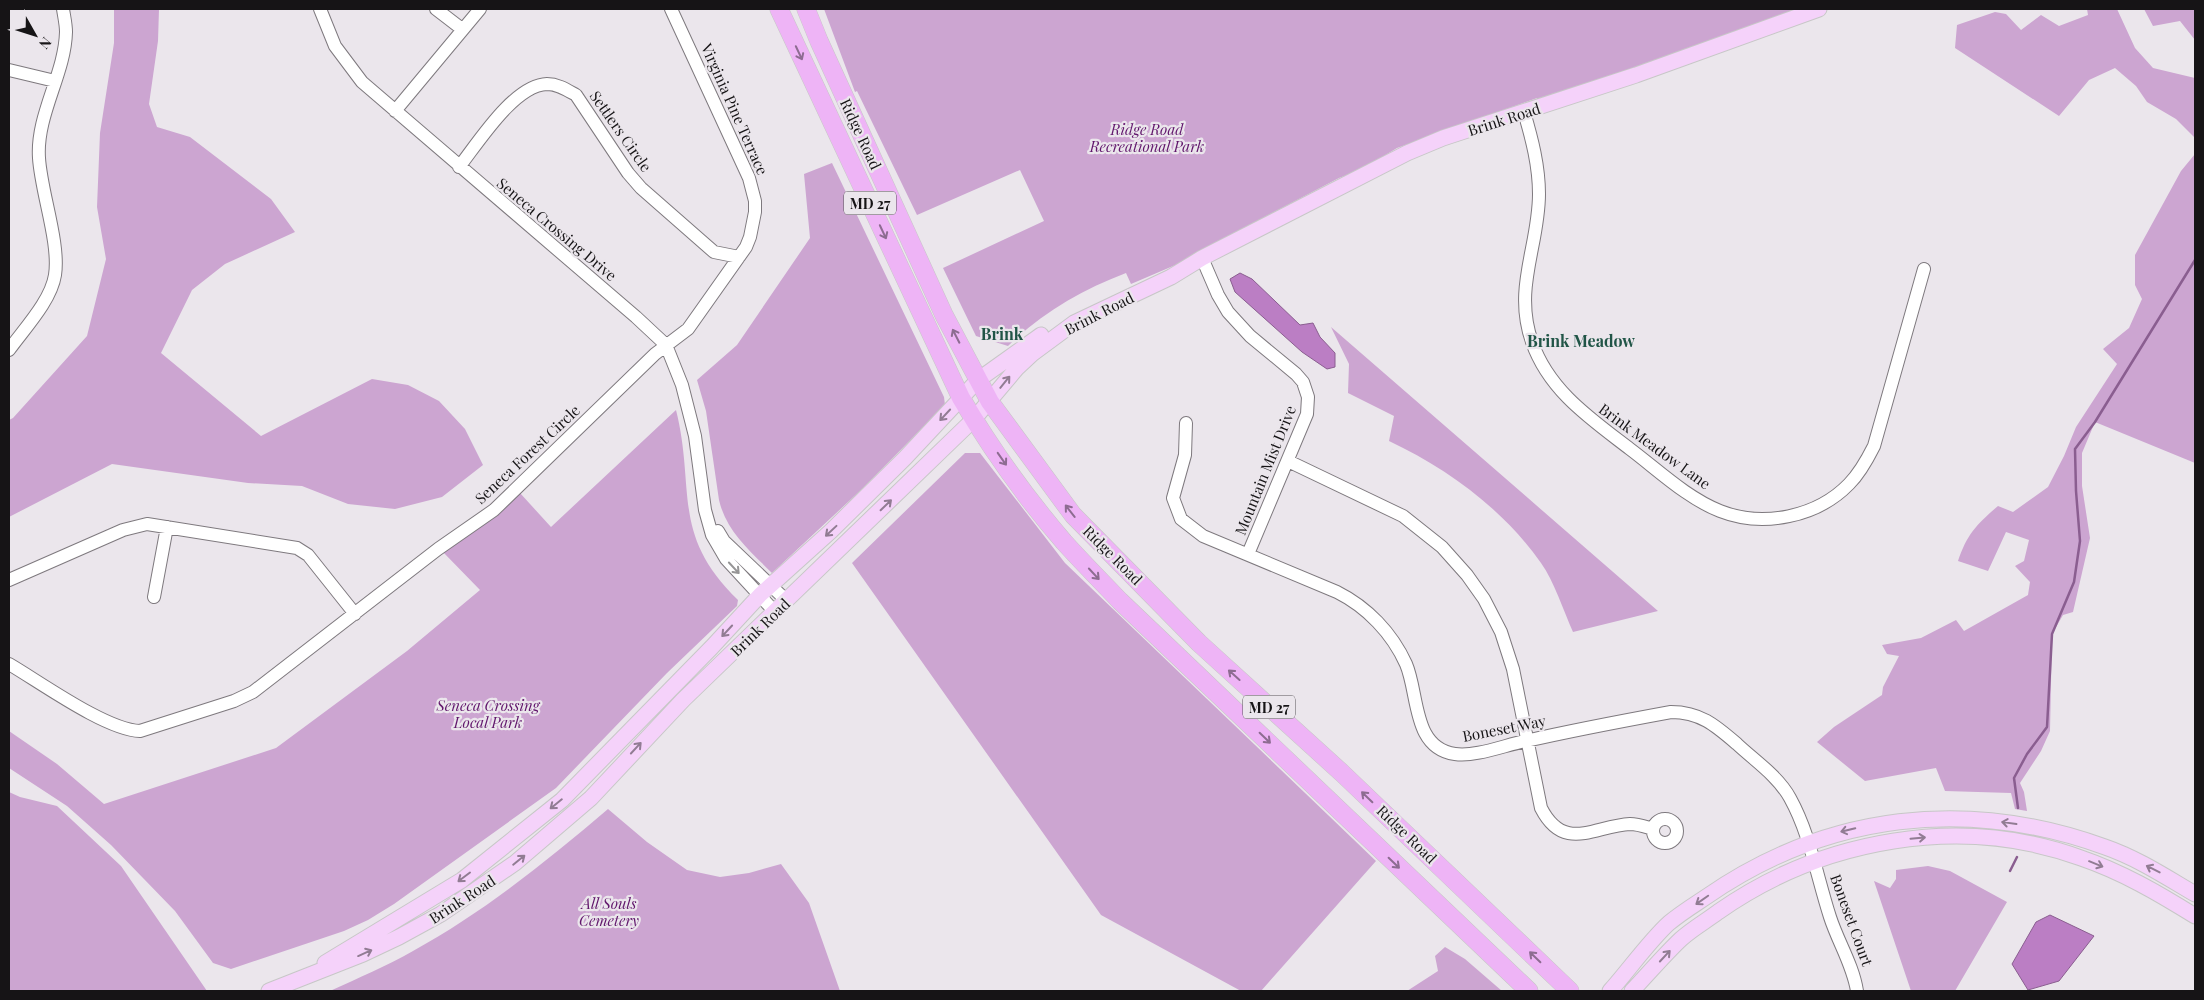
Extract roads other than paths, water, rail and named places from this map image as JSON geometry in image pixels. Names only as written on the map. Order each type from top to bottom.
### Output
[{"type":"highway","name":"Ridge Road","points":[[779,9],[961,398],[974,419],[1058,534],[1120,601],[1529,991]]},
{"type":"highway","name":"Ridge Road","points":[[806,9],[944,315],[978,380],[990,402],[1073,515],[1199,643],[1342,773],[1570,991]]},
{"type":"main road","name":"Brink Road","points":[[268,991],[363,954],[399,937],[441,914],[515,864],[591,798],[683,700],[974,419],[1017,368],[1032,354],[1074,324],[1171,277],[1202,258],[1407,153],[1443,138],[1636,75],[1819,9]]},
{"type":"main road","name":"Brink Road","points":[[304,978],[347,948],[462,880],[562,800],[765,591],[844,518],[978,380],[1065,320],[1178,266],[1202,258]]},
{"type":"main road","points":[[1610,991],[1669,923],[1733,878],[1807,842],[1855,829],[1901,820],[1963,818],[2010,823],[2057,832],[2106,847],[2154,870],[2195,894]]},
{"type":"main road","points":[[1632,991],[1682,938],[1746,893],[1776,876],[1814,861],[1881,842],[1957,836],[2004,840],[2050,848],[2098,864],[2147,887],[2195,916]]},
{"type":"street","points":[[9,350],[47,297],[55,276],[55,255],[38,157],[42,129],[61,61],[66,31],[63,9]]},
{"type":"street","name":"Seneca Crossing Drive","points":[[320,9],[328,33],[362,82],[636,317],[666,346],[688,405],[705,510],[724,541],[765,591],[775,612]]},
{"type":"street","points":[[436,9],[462,29]]},
{"type":"street","points":[[395,111],[480,9]]},
{"type":"street","name":"Virginia Pine Terrace","points":[[666,346],[694,322],[746,247],[754,225],[755,206],[753,190],[746,170],[671,9]]},
{"type":"street","points":[[9,70],[55,81]]},
{"type":"street","name":"Settlers Circle","points":[[459,167],[511,103],[524,92],[544,84],[564,88],[576,96],[628,173],[641,188],[714,252],[739,257]]},
{"type":"street","name":"Brink Meadow Lane","points":[[1524,112],[1534,147],[1539,193],[1526,275],[1525,301],[1528,330],[1546,373],[1578,410],[1691,496],[1720,511],[1747,519],[1784,518],[1811,510],[1828,502],[1849,484],[1863,467],[1874,446],[1924,269]]},
{"type":"street","name":"Mountain Mist Drive","points":[[1202,258],[1218,295],[1228,312],[1250,336],[1296,374],[1306,389],[1308,397],[1307,414],[1248,554]]},
{"type":"street","name":"Seneca Forest Circle","points":[[9,664],[111,724],[140,731],[234,702],[253,692],[438,549],[494,510],[666,346]]},
{"type":"street","name":"Boneset Way","points":[[1186,423],[1185,455],[1173,498],[1181,519],[1203,536],[1353,600],[1370,615],[1386,632],[1405,662],[1414,690],[1420,722],[1425,734],[1441,749],[1454,754],[1468,754],[1526,740],[1671,712],[1687,712],[1701,717],[1726,734],[1776,780],[1790,797],[1814,861]]},
{"type":"street","points":[[1288,461],[1403,516],[1442,547],[1467,575],[1484,599],[1502,632],[1512,668],[1541,808],[1546,818],[1558,829],[1574,834],[1630,824],[1653,829]]},
{"type":"street","points":[[9,580],[123,530],[147,524],[297,548],[308,555],[355,614]]},
{"type":"street","points":[[154,597],[167,527]]},
{"type":"street","name":"Seneca Crossing Drive","points":[[765,591],[787,601]]},
{"type":"street","name":"Boneset Court","points":[[1814,861],[1830,918],[1855,980],[1857,991]]},
{"type":"waterway","points":[[2018,808],[2014,778],[2027,754],[2047,727],[2052,634],[2074,582],[2080,541],[2075,449],[2095,422],[2195,260]]},
{"type":"waterway","points":[[2010,871],[2017,857]]},
{"type":"district","name":"Brink","points":[[1002,333]]},
{"type":"district","name":"Brink Meadow","points":[[1581,340]]},
{"type":"park label","name":"Ridge Road Recreational Park","points":[[1147,138]]},
{"type":"park label","name":"Seneca Crossing Local Park","points":[[488,714]]},
{"type":"park label","name":"All Souls Cemetery","points":[[609,912]]}]
